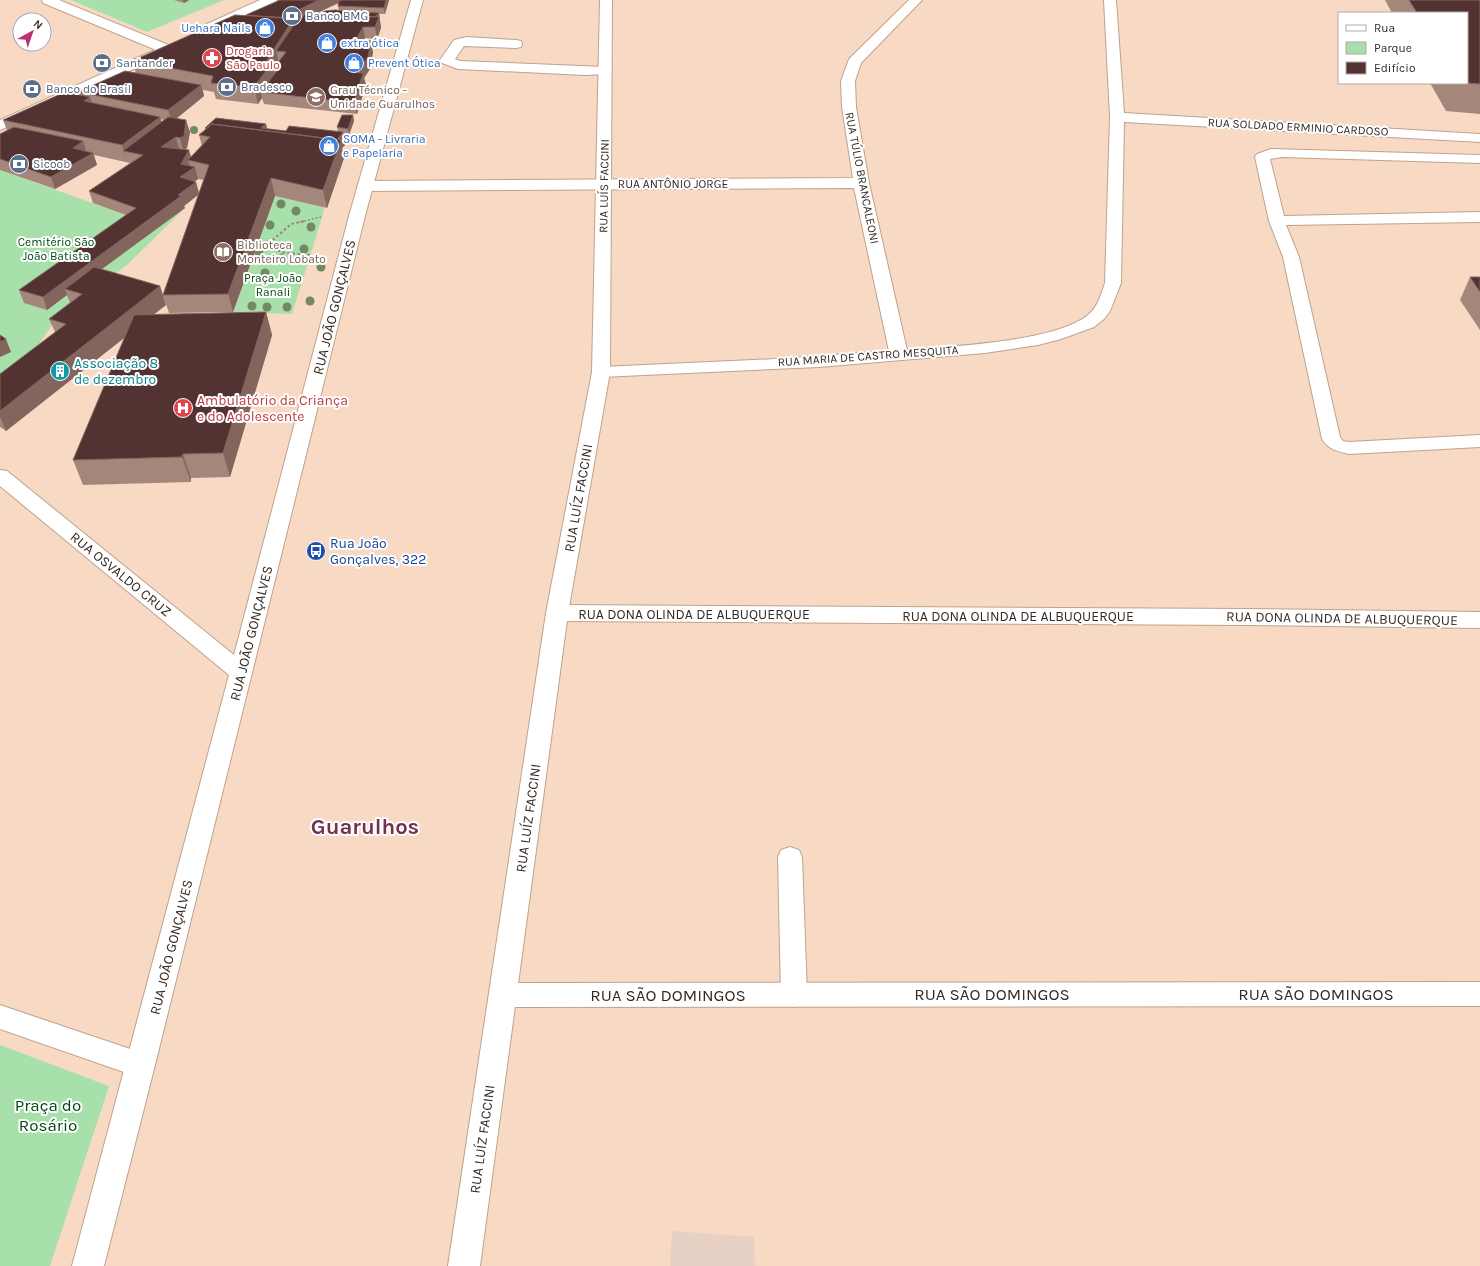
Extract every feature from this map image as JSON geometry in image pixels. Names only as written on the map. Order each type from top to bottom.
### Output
[{"type":"street","points":[[48,0],[166,49]]},
{"type":"street","points":[[201,32],[271,0]]},
{"type":"street","name":"RUA JOÃO GONÇALVES","points":[[88,1266],[141,1065],[365,186],[417,0]]},
{"type":"street","name":"RUA LUÍS FACCINI","points":[[601,372],[606,0]]},
{"type":"street","name":"RUA TÚLIO BRANCALEONI","points":[[899,356],[861,183],[849,107],[848,81],[854,62],[916,0]]},
{"type":"street","name":"RUA MARIA DE CASTRO MESQUITA","points":[[601,372],[899,356],[1000,346],[1051,337],[1090,322],[1106,307],[1113,283],[1117,117],[1110,0]]},
{"type":"street","points":[[0,126],[180,42]]},
{"type":"street","name":"RUA SOLDADO ERMINIO CARDOSO","points":[[1117,117],[1480,138]]},
{"type":"street","name":"RUA ANTÔNIO JORGE","points":[[365,186],[861,183]]},
{"type":"street","name":"RUA LUÍZ FACCINI","points":[[464,1266],[557,613],[601,372]]},
{"type":"street","name":"RUA OSVALDO CRUZ","points":[[0,476],[241,673]]},
{"type":"street","name":"RUA DONA OLINDA DE ALBUQUERQUE","points":[[557,613],[1246,617],[1480,620]]},
{"type":"street","name":"RUA SÃO DOMINGOS","points":[[503,995],[1480,994]]},
{"type":"street","points":[[0,1017],[141,1065]]},
{"type":"lane","points":[[516,44],[467,41],[459,43],[447,60],[458,65],[585,71],[605,70]]},
{"type":"lane","points":[[1480,159],[1282,153],[1265,154],[1262,157],[1277,221],[1291,257],[1331,439],[1337,445],[1349,448],[1480,441]]},
{"type":"lane","points":[[1277,221],[1480,217]]},
{"type":"lane","points":[[790,857],[794,994]]},
{"type":"path","points":[[310,255],[285,253],[258,244],[274,239],[291,224],[320,218]]},
{"type":"path","points":[[252,263],[265,262],[285,253]]},
{"type":"shaded area","points":[[672,1231],[754,1237],[755,1266],[670,1266]]},
{"type":"green space","points":[[71,0],[224,0],[147,32]]},
{"type":"green space","name":"Cemitério São João Batista","points":[[0,170],[140,220],[199,194],[182,207],[185,208],[128,264],[57,318],[28,360],[0,374]]},
{"type":"green space","name":"Praça João Ranali","points":[[275,196],[323,207],[324,211],[292,314],[233,312]]},
{"type":"green space","name":"Praça do Rosário","points":[[0,1045],[109,1086],[50,1266],[0,1266]]},
{"type":"building","points":[[280,0],[319,0],[282,18],[246,15]]},
{"type":"building","points":[[386,0],[384,8],[338,6],[339,1]]},
{"type":"building","points":[[1409,0],[1480,0],[1480,84],[1468,83],[1468,12],[1416,12]]},
{"type":"building","points":[[335,10],[379,13],[375,17],[321,13]]},
{"type":"building","points":[[306,12],[379,17],[375,27],[363,27],[356,40],[371,41],[368,57],[358,73],[363,73],[354,103],[261,92],[278,69],[273,69],[286,52],[276,51],[295,23],[298,24]]},
{"type":"building","points":[[235,15],[294,18],[265,63],[272,63],[254,87],[211,83],[213,76],[132,61]]},
{"type":"building","points":[[125,71],[201,85],[168,110],[78,92]]},
{"type":"building","points":[[65,92],[90,97],[84,101],[160,117],[122,145],[3,120]]},
{"type":"building","points":[[342,115],[353,115],[348,129],[337,127]]},
{"type":"building","points":[[168,117],[186,120],[184,136],[180,138],[176,137],[161,147],[189,150],[181,164],[195,167],[180,177],[196,182],[178,195],[181,196],[43,297],[19,290],[136,208],[89,191],[143,155],[123,151]]},
{"type":"building","points":[[216,118],[266,124],[261,128],[286,131],[289,126],[343,132],[337,140],[212,124],[205,128]]},
{"type":"building","points":[[212,124],[341,140],[323,190],[271,178],[228,294],[163,295],[209,165],[188,160],[210,137],[199,135]]},
{"type":"building","points":[[14,127],[83,141],[73,148],[93,153],[51,177],[0,159],[0,134]]},
{"type":"building","points":[[94,267],[160,286],[0,411],[0,374],[66,324],[49,319],[82,294],[65,289]]},
{"type":"building","points":[[1470,277],[1480,277],[1480,292]]},
{"type":"building","name":"Ambulatório da Criança e do Adolescente","points":[[266,312],[223,453],[183,454],[182,457],[73,460],[134,315]]},
{"type":"building","points":[[0,335],[6,339],[0,342]]},
{"type":"place","name":"Banco BMG","points":[[292,16]]},
{"type":"place","name":"Uehara Nails","points":[[265,28]]},
{"type":"place","name":"extra ótica","points":[[327,43]]},
{"type":"place","name":"Drogaria São Paulo","points":[[212,58]]},
{"type":"place","name":"Santander","points":[[102,63]]},
{"type":"place","name":"Prevent Ótica","points":[[354,63]]},
{"type":"place","name":"Bradesco","points":[[227,87]]},
{"type":"place","name":"Banco do Brasil","points":[[32,89]]},
{"type":"place","name":"Grau Técnico - Unidade Guarulhos","points":[[316,97]]},
{"type":"place","name":"SOMA - Livraria e Papelaria","points":[[329,146]]},
{"type":"place","name":"Sicoob","points":[[19,164]]},
{"type":"place","name":"Biblioteca Monteiro Lobato","points":[[223,252]]},
{"type":"place","name":"Associação 8 de dezembro","points":[[60,371]]},
{"type":"place","name":"Ambulatório da Criança e do Adolescente","points":[[183,408]]},
{"type":"place","name":"Rua João Gonçalves, 322","points":[[316,551]]},
{"type":"district","name":"Guarulhos","points":[[365,826]]}]
